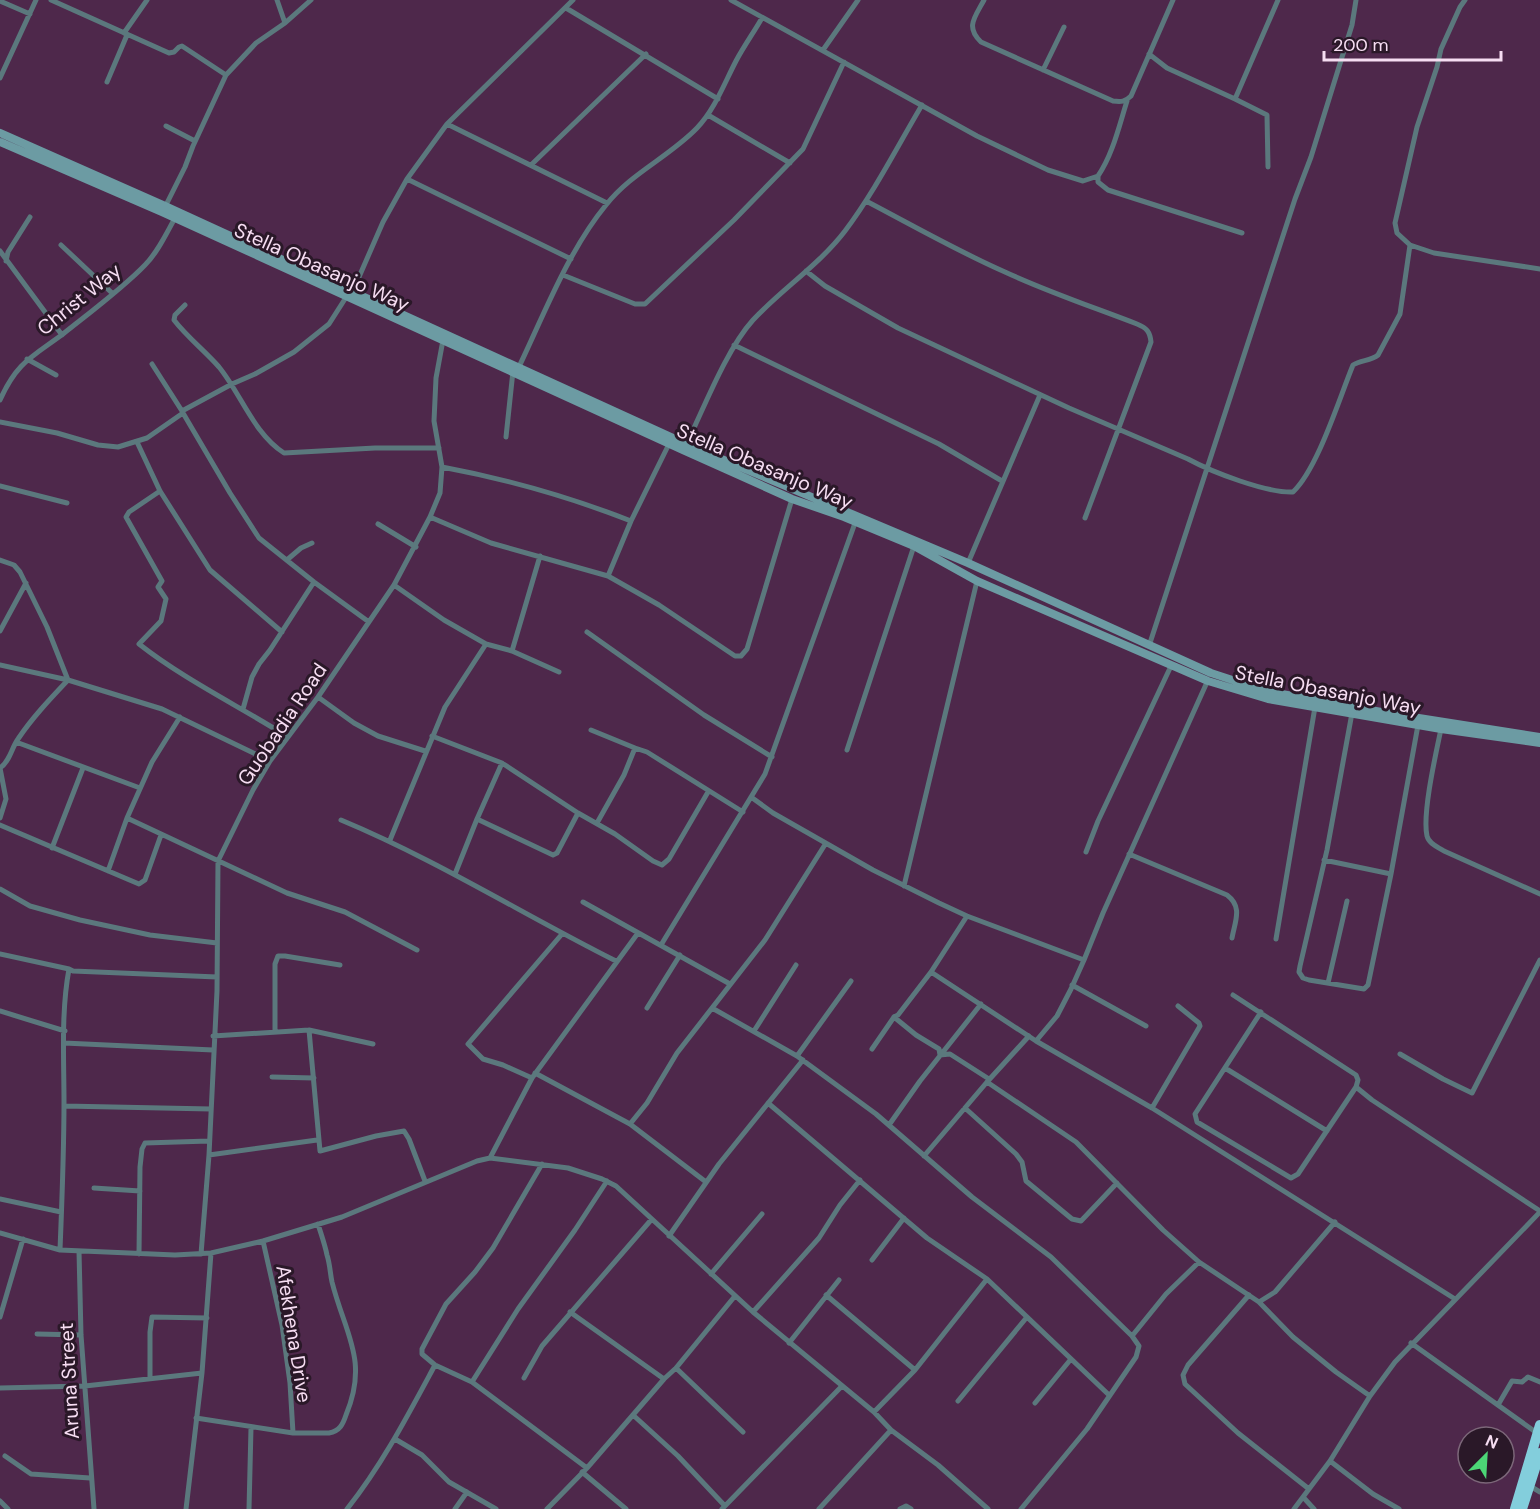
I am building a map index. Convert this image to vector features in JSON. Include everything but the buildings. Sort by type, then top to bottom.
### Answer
[{"type":"highway","points":[[1515,1509],[1539,1429]]},
{"type":"highway","points":[[1522,1509],[1540,1453]]},
{"type":"street","points":[[0,78],[36,0]]},
{"type":"street","points":[[51,0],[170,53],[182,46],[226,75]]},
{"type":"street","points":[[107,82],[125,34],[147,0]]},
{"type":"street","points":[[277,0],[285,23]]},
{"type":"street","points":[[164,209],[226,75],[256,43],[285,23],[311,0]]},
{"type":"street","points":[[0,422],[57,433],[98,445],[118,447],[147,438],[183,412],[294,352],[328,324],[349,294],[359,278],[383,222],[407,179],[447,124],[573,0]]},
{"type":"street","points":[[731,0],[742,2],[762,18],[977,136],[1048,170],[1083,181],[1098,176]]},
{"type":"street","points":[[823,50],[858,0]]},
{"type":"street","points":[[984,0],[972,25],[975,36],[981,42],[1113,101],[1126,100],[1131,96],[1173,0]]},
{"type":"street","points":[[1235,99],[1278,0]]},
{"type":"street","points":[[1149,646],[1314,146],[1352,25],[1356,0]]},
{"type":"street","points":[[1466,0],[1460,7],[1441,48],[1437,67],[1416,128],[1395,223],[1397,233],[1410,245],[1434,253],[1540,268]]},
{"type":"street","points":[[0,1],[30,14]]},
{"type":"street","points":[[566,8],[718,99]]},
{"type":"street","points":[[506,437],[516,370],[571,259],[607,203],[633,177],[679,145],[708,115],[762,18]]},
{"type":"street","points":[[1043,70],[1064,27]]},
{"type":"street","points":[[531,165],[646,54]]},
{"type":"street","points":[[1149,54],[1167,68],[1267,115],[1268,167]]},
{"type":"street","points":[[563,275],[635,304],[645,304],[735,220],[803,148],[844,62]]},
{"type":"street","points":[[1126,100],[1112,147],[1098,176],[1098,182],[1108,190],[1242,232]]},
{"type":"street","points":[[685,447],[734,345],[753,320],[844,232],[866,201],[922,105]]},
{"type":"street","points":[[708,115],[790,163]]},
{"type":"street","points":[[447,124],[607,203]]},
{"type":"street","points":[[166,126],[195,141]]},
{"type":"street","points":[[0,133],[349,294]]},
{"type":"street","name":"Stella Obasanjo Way","points":[[0,142],[164,209],[175,218],[430,330],[443,340],[516,370],[669,444],[685,447],[792,499],[840,512],[855,523],[914,546],[977,581],[1171,666],[1209,677],[1250,695],[1441,729],[1540,743]]},
{"type":"street","points":[[407,179],[571,259]]},
{"type":"street","points":[[866,201],[1004,272],[1144,327],[1150,333],[1151,342],[1117,427],[1085,518]]},
{"type":"street","points":[[6,261],[8,252],[30,217]]},
{"type":"street","name":"Christ Way","points":[[0,400],[7,384],[27,359],[62,334],[145,265],[161,244],[175,218]]},
{"type":"street","points":[[806,271],[825,286],[898,328],[1040,395],[1208,469],[1276,491],[1293,492],[1300,484],[1321,445],[1353,365],[1373,359],[1378,355],[1401,314],[1410,245]]},
{"type":"street","points":[[61,246],[112,293]]},
{"type":"street","points":[[0,251],[62,334]]},
{"type":"street","points":[[185,305],[175,315],[174,320],[217,365],[268,440],[284,453],[375,448],[439,448]]},
{"type":"street","points":[[430,330],[685,447],[840,512],[968,562],[1149,646],[1209,677],[1266,691],[1387,713],[1540,737]]},
{"type":"street","name":"Guobadia Road","points":[[201,1254],[209,1155],[217,977],[218,861],[270,760],[318,698],[394,585],[430,517],[440,493],[442,467],[434,421],[436,378],[443,340]]},
{"type":"street","points":[[734,345],[939,444],[1002,481]]},
{"type":"street","points":[[27,359],[56,375]]},
{"type":"street","points":[[152,364],[259,538],[369,622]]},
{"type":"street","points":[[968,562],[1040,395]]},
{"type":"street","points":[[137,442],[160,490],[210,570],[282,632]]},
{"type":"street","points":[[608,576],[631,521],[669,444]]},
{"type":"street","points":[[442,467],[530,488],[598,508],[631,521]]},
{"type":"street","points":[[0,486],[68,503]]},
{"type":"street","points":[[160,490],[129,512],[126,518],[155,566],[162,581],[158,587],[166,599],[161,621],[139,644],[164,664],[288,737]]},
{"type":"street","points":[[430,517],[491,543],[608,576],[659,605],[735,656],[741,656],[747,649],[792,499]]},
{"type":"street","points":[[661,945],[765,774],[855,523]]},
{"type":"street","points":[[378,524],[416,547]]},
{"type":"street","points":[[288,559],[301,548],[312,543]]},
{"type":"street","points":[[847,750],[914,546]]},
{"type":"street","points":[[512,651],[540,556]]},
{"type":"street","points":[[0,560],[14,565],[20,572],[47,627],[68,680]]},
{"type":"street","points":[[904,886],[977,581]]},
{"type":"street","points":[[243,709],[252,677],[259,664],[314,582]]},
{"type":"street","points":[[0,631],[26,583]]},
{"type":"street","points":[[394,585],[444,620],[486,644],[512,651],[559,672]]},
{"type":"street","points":[[587,632],[704,715],[772,757]]},
{"type":"street","points":[[390,840],[445,707],[486,644]]},
{"type":"street","points":[[0,665],[68,680],[180,717],[270,760]]},
{"type":"street","points":[[1086,852],[1098,821],[1171,666]]},
{"type":"street","points":[[1036,1041],[1057,1016],[1072,986],[1102,913],[1209,677]]},
{"type":"street","points":[[0,818],[6,799],[0,768],[5,764],[16,742],[68,680]]},
{"type":"street","points":[[318,698],[354,723],[378,736],[425,751]]},
{"type":"street","points":[[1276,939],[1316,708]]},
{"type":"street","points":[[1352,713],[1324,860],[1299,972],[1303,978],[1309,980],[1365,989],[1367,987],[1391,874],[1418,725]]},
{"type":"street","points":[[108,871],[127,818],[152,762],[180,717]]},
{"type":"street","points":[[1441,729],[1427,816],[1427,836],[1430,842],[1444,851],[1540,894]]},
{"type":"street","points":[[591,730],[647,752],[743,812]]},
{"type":"street","points":[[432,736],[502,763],[653,861],[663,865],[669,860],[708,792]]},
{"type":"street","points":[[16,742],[140,788]]},
{"type":"street","points":[[597,823],[624,775],[635,748]]},
{"type":"street","points":[[455,874],[502,763]]},
{"type":"street","points":[[52,848],[83,768]]},
{"type":"street","points":[[751,797],[773,813],[904,886],[967,916],[1084,960]]},
{"type":"street","points":[[477,819],[554,855],[578,813]]},
{"type":"street","points":[[127,818],[287,893],[345,912],[417,950]]},
{"type":"street","points":[[341,820],[390,840],[615,961]]},
{"type":"street","points":[[0,825],[136,884],[142,884],[161,835]]},
{"type":"street","points":[[630,1124],[647,1103],[677,1053],[765,939],[825,843]]},
{"type":"street","points":[[1129,854],[1227,895],[1235,901],[1237,907],[1232,938]]},
{"type":"street","points":[[1324,860],[1391,874]]},
{"type":"street","points":[[0,889],[30,906],[80,920],[150,935],[217,943]]},
{"type":"street","points":[[1328,983],[1347,901]]},
{"type":"street","points":[[583,902],[730,984]]},
{"type":"street","points":[[872,1049],[894,1017],[898,1015],[931,972],[967,916]]},
{"type":"street","points":[[490,1158],[533,1075],[615,961],[638,933]]},
{"type":"street","points":[[562,934],[468,1044],[483,1059],[533,1075],[630,1124],[706,1182]]},
{"type":"street","points":[[0,954],[69,969],[73,972],[217,977]]},
{"type":"street","points":[[647,1008],[680,955]]},
{"type":"street","points":[[275,1032],[278,957],[285,956],[340,965]]},
{"type":"street","points":[[1400,1054],[1472,1093],[1540,960]]},
{"type":"street","points":[[754,1031],[796,965]]},
{"type":"street","points":[[60,1250],[64,1043],[69,969]]},
{"type":"street","points":[[931,972],[1036,1041],[1152,1108],[1455,1299]]},
{"type":"street","points":[[669,1236],[706,1182],[800,1058],[851,981]]},
{"type":"street","points":[[1072,986],[1146,1026]]},
{"type":"street","points":[[1233,995],[1261,1012],[1356,1075],[1358,1080],[1356,1087],[1298,1174],[1288,1178],[1197,1122],[1195,1114],[1261,1012]]},
{"type":"street","points":[[889,1125],[981,1004]]},
{"type":"street","points":[[1152,1108],[1199,1031],[1199,1023],[1178,1006]]},
{"type":"street","points":[[712,1008],[800,1058],[889,1125],[972,1197],[1051,1257],[1132,1336],[1138,1346],[1136,1357],[1069,1454],[1021,1509]]},
{"type":"street","points":[[0,1011],[65,1031]]},
{"type":"street","points":[[894,1017],[916,1035],[939,1049],[940,1055]]},
{"type":"street","points":[[309,1030],[317,1140],[320,1151],[404,1131],[425,1181]]},
{"type":"street","points":[[213,1036],[309,1030],[373,1044]]},
{"type":"street","points":[[924,1156],[1029,1036]]},
{"type":"street","points":[[64,1043],[213,1050]]},
{"type":"street","points":[[940,1055],[950,1054],[1076,1142],[1199,1263],[1250,1295],[1293,1337],[1370,1396]]},
{"type":"street","points":[[1225,1068],[1327,1131]]},
{"type":"street","points":[[272,1077],[314,1077]]},
{"type":"street","points":[[1294,1509],[1330,1461],[1370,1396],[1395,1362],[1540,1211],[1372,1100],[1356,1087]]},
{"type":"street","points":[[768,1102],[927,1238],[987,1279],[1109,1395]]},
{"type":"street","points":[[64,1106],[211,1109]]},
{"type":"street","points":[[965,1108],[1016,1154],[1022,1162],[1026,1181],[1072,1219],[1081,1221],[1117,1184]]},
{"type":"street","points":[[209,1155],[317,1140]]},
{"type":"street","points":[[140,1254],[140,1167],[145,1143],[209,1141]]},
{"type":"street","points":[[0,1233],[60,1250],[140,1254],[211,1253],[263,1241],[318,1224],[381,1202],[425,1181],[490,1158],[580,1170],[616,1186],[753,1312],[988,1509]]},
{"type":"street","points":[[542,1164],[493,1248],[446,1304],[427,1339],[422,1354],[435,1365],[472,1382],[585,1470],[626,1509]]},
{"type":"street","points":[[753,1312],[819,1238],[840,1204],[860,1180]]},
{"type":"street","points":[[472,1382],[518,1309],[607,1181]]},
{"type":"street","points":[[94,1188],[140,1191]]},
{"type":"street","points":[[0,1199],[61,1212]]},
{"type":"street","points":[[711,1274],[762,1214]]},
{"type":"street","points":[[872,1260],[904,1218]]},
{"type":"street","points":[[524,1378],[542,1346],[651,1220]]},
{"type":"street","points":[[1259,1302],[1275,1292],[1335,1222]]},
{"type":"street","points":[[196,1418],[293,1433],[335,1432],[342,1426],[351,1404],[357,1377],[355,1353],[332,1281],[318,1224]]},
{"type":"street","points":[[0,1317],[23,1239]]},
{"type":"street","name":"Afekhena Drive","points":[[263,1241],[282,1325],[290,1383],[293,1433]]},
{"type":"street","name":"Aruna Street","points":[[79,1251],[81,1335],[94,1509]]},
{"type":"street","points":[[186,1509],[202,1373],[211,1253]]},
{"type":"street","points":[[1132,1336],[1166,1294],[1199,1263]]},
{"type":"street","points":[[874,1412],[915,1370],[987,1279]]},
{"type":"street","points":[[789,1343],[839,1280]]},
{"type":"street","points":[[826,1295],[915,1370]]},
{"type":"street","points":[[1250,1295],[1188,1365],[1183,1375],[1185,1384],[1238,1433],[1309,1489]]},
{"type":"street","points":[[547,1509],[676,1368],[735,1296]]},
{"type":"street","points":[[570,1312],[664,1379]]},
{"type":"street","points":[[150,1377],[152,1317],[207,1318]]},
{"type":"street","points":[[958,1401],[1027,1317]]},
{"type":"street","points":[[37,1334],[81,1335]]},
{"type":"street","points":[[1411,1343],[1498,1406],[1539,1429]]},
{"type":"street","points":[[1035,1403],[1071,1359]]},
{"type":"street","points":[[347,1509],[395,1439],[435,1365]]},
{"type":"street","points":[[676,1368],[743,1432]]},
{"type":"street","points":[[0,1388],[85,1386],[202,1373]]},
{"type":"street","points":[[1498,1406],[1512,1381],[1522,1382],[1528,1377],[1540,1382]]},
{"type":"street","points":[[633,1415],[678,1456],[724,1508],[842,1386]]},
{"type":"street","points":[[249,1509],[251,1428]]},
{"type":"street","points":[[819,1509],[891,1430]]},
{"type":"street","points":[[395,1439],[422,1455],[449,1482],[496,1509]]},
{"type":"street","points":[[5,1456],[32,1474],[90,1478]]},
{"type":"street","points":[[1330,1461],[1373,1494],[1399,1509]]},
{"type":"street","points":[[1530,1486],[1540,1492]]},
{"type":"street","points":[[454,1509],[466,1492]]},
{"type":"street","points":[[1303,1497],[1314,1509]]},
{"type":"street","points":[[0,1501],[8,1509]]},
{"type":"street","points":[[900,1509],[906,1506],[911,1509]]}]
